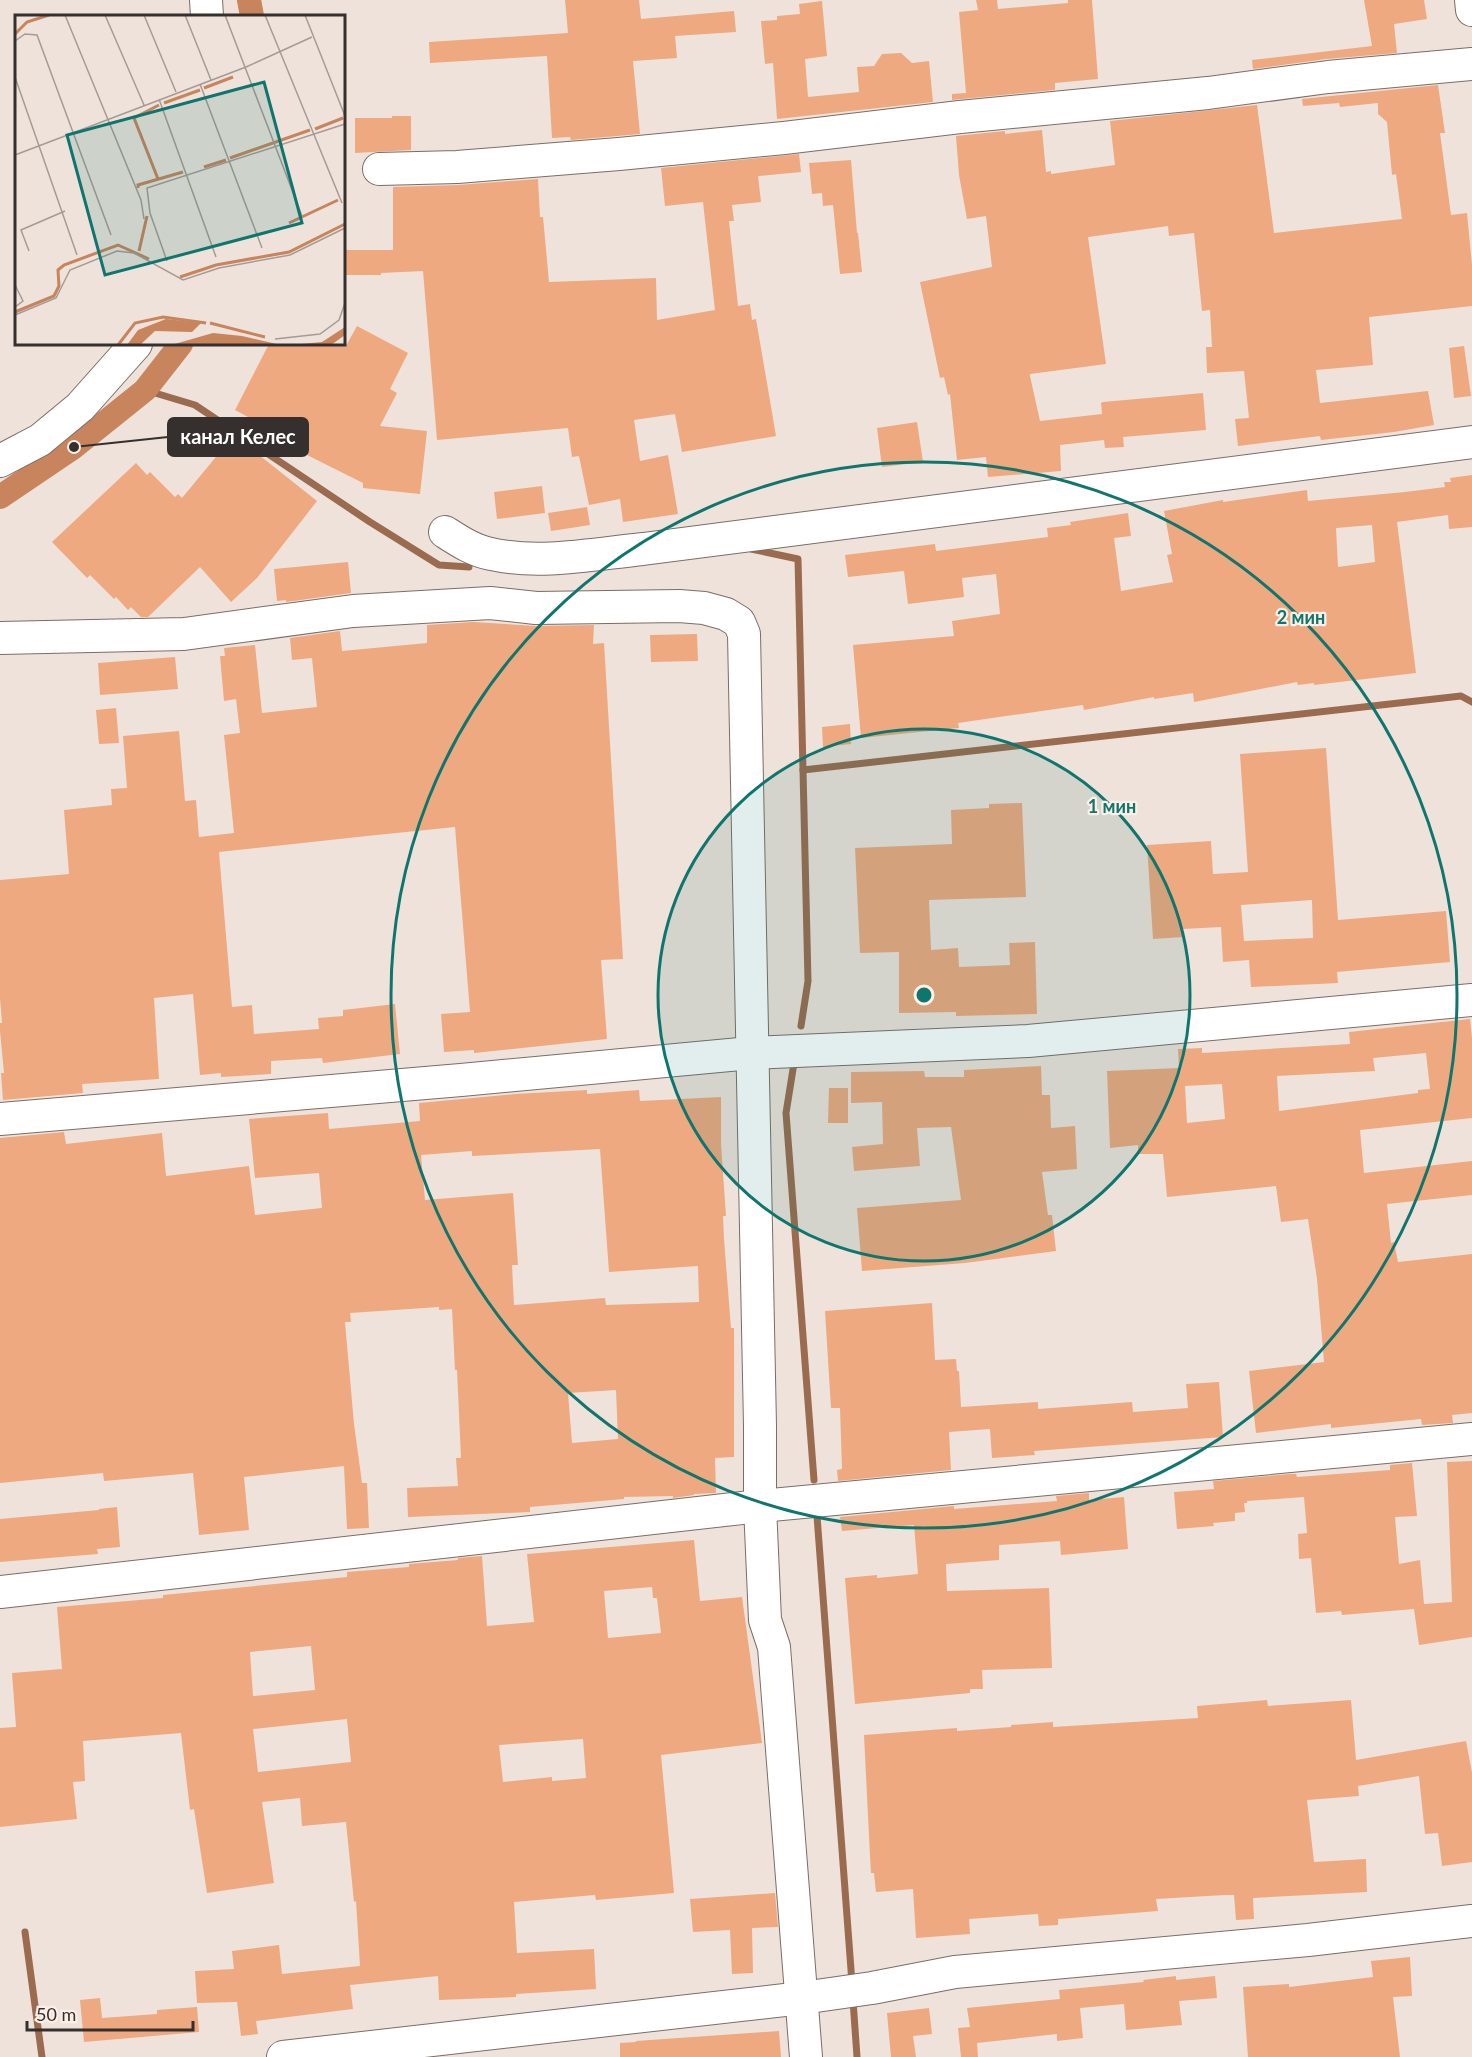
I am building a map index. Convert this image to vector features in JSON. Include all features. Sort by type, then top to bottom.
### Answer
[{"type":"street","points":[[206,0],[207,15]]},
{"type":"street","points":[[1471,0],[1472,10]]},
{"type":"street","points":[[379,169],[457,167],[643,152],[960,117],[1208,93],[1328,76],[1472,64]]},
{"type":"street","points":[[0,461],[40,440],[80,407],[135,345]]},
{"type":"street","points":[[445,532],[466,545],[490,554],[544,559],[643,549],[1472,442]]},
{"type":"street","points":[[490,554],[490,603]]},
{"type":"street","points":[[0,638],[184,634],[353,610],[490,603],[536,608],[679,606],[704,608],[726,614],[739,622],[744,634],[760,1506],[765,1620],[774,1647],[806,2057]]},
{"type":"street","points":[[0,1119],[751,1053],[1028,1041],[1472,1000]]},
{"type":"street","points":[[0,1592],[760,1506],[1472,1439]]},
{"type":"street","points":[[283,2057],[802,1998],[860,1990],[955,1972],[1308,1940],[1472,1921]]},
{"type":"building","points":[[565,0],[639,0],[641,19],[734,11],[736,32],[675,36],[677,58],[633,61],[640,134],[571,140],[570,137],[552,138],[547,56],[430,63],[429,42],[568,33]]},
{"type":"building","points":[[976,0],[997,0],[998,9],[1068,3],[1068,0],[1092,0],[1098,79],[1055,83],[1055,90],[952,100],[952,94],[966,93],[959,12],[978,10]]},
{"type":"building","points":[[1364,0],[1424,0],[1427,19],[1394,24],[1397,53],[1326,59],[1253,69],[1252,60],[1372,46]]},
{"type":"building","points":[[822,1],[827,56],[805,59],[808,97],[859,92],[857,67],[874,66],[882,54],[901,53],[912,63],[929,61],[933,102],[777,119],[773,63],[765,64],[761,21],[777,20],[777,16],[800,14],[799,4]]},
{"type":"building","points":[[1438,85],[1445,133],[1440,133],[1451,215],[1467,213],[1472,265],[1472,306],[1369,317],[1373,365],[1316,370],[1320,403],[1428,391],[1434,425],[1321,440],[1320,436],[1238,446],[1235,419],[1249,418],[1244,371],[1207,373],[1206,347],[1212,347],[1210,310],[1202,311],[1194,233],[1169,236],[1168,226],[1088,237],[1106,364],[1030,374],[1030,376],[1040,421],[1102,414],[1101,403],[1103,402],[1203,393],[1206,430],[1123,437],[1124,447],[1105,448],[1104,440],[1060,445],[1061,471],[988,477],[986,457],[957,460],[950,394],[948,395],[944,377],[940,378],[920,282],[992,267],[986,216],[967,219],[959,175],[956,136],[1042,130],[1046,172],[1051,171],[1051,174],[1115,165],[1110,121],[1257,105],[1274,233],[1402,219],[1396,174],[1392,175],[1387,122],[1378,114],[1378,103],[1340,107],[1339,103],[1303,106],[1302,99]]},
{"type":"building","points":[[392,116],[411,116],[411,150],[355,153],[355,118],[392,118]]},
{"type":"building","points":[[799,154],[801,172],[758,176],[761,202],[732,205],[734,221],[729,221],[738,306],[750,304],[752,320],[756,319],[776,436],[682,452],[675,414],[634,420],[640,461],[668,455],[678,514],[623,522],[620,499],[589,505],[579,456],[572,457],[568,428],[437,440],[423,271],[381,273],[381,275],[345,275],[345,250],[393,250],[393,187],[538,179],[540,217],[543,217],[549,282],[656,278],[657,320],[715,310],[703,202],[665,206],[661,168]]},
{"type":"building","points":[[851,160],[862,272],[840,274],[833,205],[823,206],[822,193],[812,194],[809,163]]},
{"type":"building","points":[[357,326],[408,353],[390,389],[397,393],[380,426],[427,431],[420,494],[363,488],[363,483],[243,423],[248,417],[235,410],[268,345],[347,344]]},
{"type":"building","points":[[1464,346],[1471,396],[1454,398],[1449,348]]},
{"type":"building","points":[[917,422],[923,462],[882,467],[877,428]]},
{"type":"building","points":[[234,435],[317,501],[257,578],[231,602],[200,567],[148,617],[141,617],[131,607],[128,610],[116,597],[114,599],[90,575],[87,578],[52,542],[136,463],[147,475],[150,472],[175,497],[178,494],[182,498]]},
{"type":"building","points":[[1472,475],[1472,527],[1449,529],[1448,515],[1397,522],[1416,673],[1314,685],[1314,683],[1298,685],[1297,682],[1194,702],[1193,693],[1154,699],[1154,697],[1084,710],[1083,705],[958,723],[959,728],[861,738],[853,645],[954,636],[952,621],[1000,614],[996,574],[962,578],[964,597],[908,604],[904,571],[848,577],[845,555],[935,544],[936,551],[1048,537],[1047,528],[1128,513],[1131,536],[1114,538],[1121,591],[1173,582],[1167,555],[1172,554],[1164,511],[1223,500],[1223,502],[1307,490],[1308,501],[1405,492],[1445,487],[1444,482],[1451,482],[1450,478]],"holes":[[[1372,525],[1375,562],[1338,567],[1336,528]]]},
{"type":"building","points":[[542,486],[545,513],[497,519],[494,492]]},
{"type":"building","points":[[587,507],[590,525],[551,531],[548,513]]},
{"type":"building","points":[[348,562],[351,593],[286,602],[286,600],[277,601],[274,569]]},
{"type":"building","points":[[473,622],[536,626],[594,625],[593,644],[604,643],[623,959],[601,960],[607,1039],[474,1053],[474,1050],[444,1052],[441,1014],[470,1012],[455,827],[219,852],[232,1007],[252,1005],[254,1034],[319,1029],[318,1018],[343,1016],[343,1010],[395,1004],[400,1054],[323,1063],[322,1058],[271,1061],[271,1074],[221,1077],[221,1073],[200,1075],[193,994],[154,998],[159,1079],[82,1084],[83,1093],[3,1100],[1,1073],[4,1073],[0,1031],[0,1023],[2,1023],[0,880],[69,874],[64,810],[112,805],[111,789],[127,788],[123,736],[179,731],[185,801],[196,800],[199,837],[234,833],[224,735],[240,733],[236,699],[224,701],[220,656],[225,656],[224,648],[255,645],[262,713],[317,707],[312,658],[292,660],[290,638],[340,631],[342,651],[427,643],[427,625]]},
{"type":"building","points":[[697,634],[698,661],[651,662],[650,635]]},
{"type":"building","points":[[175,657],[178,689],[100,695],[98,663]]},
{"type":"building","points":[[116,708],[119,743],[99,744],[96,710]]},
{"type":"building","points":[[850,724],[851,744],[823,747],[822,727]]},
{"type":"building","points":[[1326,748],[1338,920],[1446,911],[1450,962],[1337,972],[1338,983],[1251,987],[1249,960],[1223,962],[1221,927],[1183,929],[1183,937],[1153,939],[1147,845],[1211,841],[1213,874],[1248,872],[1240,754]],"holes":[[[1312,900],[1313,938],[1244,941],[1241,905]]]},
{"type":"building","points":[[1022,803],[1026,897],[929,900],[931,950],[958,948],[959,967],[1010,965],[1009,943],[1035,942],[1037,1014],[956,1016],[956,1012],[899,1013],[899,952],[860,953],[855,848],[952,844],[951,810],[989,808],[989,804]]},
{"type":"building","points":[[1470,1019],[1472,1118],[1360,1130],[1364,1173],[1472,1161],[1472,1195],[1387,1204],[1391,1243],[1394,1242],[1398,1262],[1472,1254],[1472,1413],[1452,1415],[1453,1423],[1422,1425],[1421,1419],[1331,1428],[1331,1424],[1256,1433],[1249,1371],[1324,1362],[1317,1279],[1308,1219],[1281,1222],[1276,1186],[1167,1197],[1163,1154],[1138,1154],[1138,1145],[1110,1148],[1107,1071],[1179,1068],[1178,1049],[1202,1048],[1202,1053],[1350,1044],[1349,1032]],"holes":[[[1426,1053],[1430,1089],[1418,1090],[1418,1093],[1279,1111],[1277,1076],[1375,1071],[1373,1058]],[[1222,1084],[1225,1119],[1187,1123],[1185,1086]]]},
{"type":"building","points":[[1041,1066],[1042,1095],[1050,1095],[1051,1128],[1075,1126],[1077,1169],[1042,1172],[1048,1215],[1052,1215],[1056,1251],[965,1263],[862,1271],[857,1208],[961,1200],[951,1127],[917,1128],[920,1166],[854,1171],[852,1147],[883,1144],[882,1102],[851,1103],[851,1072],[924,1071],[925,1077],[964,1077],[964,1070]]},
{"type":"building","points":[[829,1088],[848,1088],[848,1123],[828,1123]]},
{"type":"building","points":[[587,1090],[587,1094],[639,1090],[640,1101],[721,1097],[721,1144],[726,1216],[723,1216],[724,1239],[731,1328],[734,1328],[734,1457],[715,1458],[716,1493],[673,1498],[673,1496],[624,1497],[624,1499],[530,1507],[530,1512],[408,1517],[407,1488],[458,1486],[456,1458],[461,1458],[452,1309],[439,1310],[439,1307],[350,1313],[351,1322],[345,1322],[362,1483],[367,1483],[369,1528],[347,1529],[344,1466],[244,1477],[249,1530],[199,1535],[193,1473],[104,1481],[103,1473],[0,1483],[0,1138],[64,1132],[66,1144],[162,1133],[166,1176],[249,1166],[255,1215],[322,1208],[319,1173],[255,1178],[249,1119],[328,1113],[329,1129],[420,1121],[419,1103]],"holes":[[[600,1149],[609,1272],[698,1266],[699,1302],[606,1305],[605,1298],[514,1305],[512,1265],[518,1265],[513,1193],[425,1200],[421,1155],[472,1151],[472,1156]],[[616,1390],[618,1439],[572,1443],[568,1393]]]},
{"type":"building","points":[[932,1303],[935,1360],[956,1359],[961,1407],[1038,1402],[1038,1409],[1132,1402],[1133,1412],[1188,1408],[1186,1384],[1219,1382],[1223,1437],[1034,1451],[1035,1455],[992,1458],[990,1429],[949,1432],[951,1470],[838,1481],[837,1470],[842,1469],[840,1408],[831,1408],[825,1311]]},
{"type":"building","points":[[1472,1461],[1472,1637],[1419,1645],[1414,1609],[1342,1615],[1341,1611],[1316,1613],[1311,1558],[1299,1559],[1298,1534],[1307,1533],[1304,1497],[1247,1501],[1244,1503],[1245,1512],[1235,1513],[1235,1521],[1213,1523],[1214,1526],[1177,1529],[1174,1492],[1214,1489],[1213,1481],[1290,1474],[1296,1474],[1297,1477],[1390,1470],[1390,1465],[1412,1463],[1417,1516],[1395,1517],[1399,1564],[1420,1560],[1424,1604],[1452,1602],[1447,1462]]},
{"type":"building","points":[[1089,1493],[1089,1500],[1124,1497],[1128,1549],[1061,1555],[1060,1541],[999,1545],[999,1560],[946,1564],[947,1591],[1049,1588],[1052,1668],[982,1670],[983,1689],[970,1689],[970,1693],[855,1704],[845,1578],[918,1574],[914,1525],[842,1531],[840,1517],[954,1506],[954,1509],[1057,1501],[1056,1496]]},
{"type":"building","points":[[117,1507],[120,1547],[97,1549],[98,1554],[0,1562],[0,1519]]},
{"type":"building","points":[[694,1540],[700,1601],[742,1597],[762,1743],[661,1755],[674,1893],[596,1900],[595,1895],[514,1902],[517,1953],[594,1949],[596,1989],[516,1994],[516,1997],[439,2000],[438,1976],[350,1985],[353,2009],[256,2021],[258,2034],[241,2036],[237,2002],[197,2003],[195,1971],[234,1969],[232,1951],[279,1945],[282,1974],[360,1966],[356,1901],[354,1902],[346,1822],[302,1826],[300,1798],[262,1802],[274,1883],[207,1893],[194,1809],[190,1810],[181,1733],[83,1741],[85,1781],[73,1782],[77,1819],[0,1827],[0,1728],[16,1727],[12,1673],[62,1669],[57,1607],[163,1598],[163,1595],[347,1577],[347,1572],[409,1567],[409,1564],[482,1556],[487,1626],[534,1622],[527,1554]],"holes":[[[652,1587],[653,1598],[657,1598],[661,1633],[608,1638],[604,1591]],[[311,1646],[315,1690],[253,1696],[250,1652]],[[347,1719],[351,1762],[258,1772],[253,1729]],[[583,1739],[586,1778],[552,1781],[552,1777],[503,1782],[499,1745]]]},
{"type":"building","points":[[1267,1700],[1268,1706],[1351,1700],[1356,1760],[1466,1741],[1472,1773],[1472,1862],[1442,1866],[1438,1833],[1425,1834],[1419,1776],[1358,1786],[1359,1796],[1307,1800],[1314,1862],[1366,1859],[1367,1892],[1253,1898],[1254,1919],[1236,1920],[1234,1895],[1225,1895],[1156,1899],[1158,1911],[1058,1919],[1058,1925],[1039,1926],[1038,1914],[969,1919],[970,1934],[916,1938],[913,1889],[876,1892],[874,1873],[871,1873],[864,1735],[957,1728],[957,1731],[1053,1722],[1053,1727],[1198,1718],[1197,1706]]},
{"type":"building","points":[[775,1893],[778,1927],[752,1928],[753,1973],[732,1974],[730,1930],[693,1932],[690,1899]]},
{"type":"building","points":[[1410,1957],[1412,1996],[1393,1997],[1400,2057],[1248,2057],[1243,1987],[1289,1984],[1289,1987],[1373,1977],[1371,1961]]},
{"type":"building","points":[[1176,1976],[1176,1980],[1215,1976],[1217,1998],[1179,2001],[1182,2025],[1126,2030],[1124,2004],[1080,2008],[1083,2038],[1057,2041],[1057,2034],[977,2043],[978,2057],[961,2057],[958,2028],[970,2027],[967,2008],[1060,1999],[1059,1990],[1144,1982],[1143,1980]]},
{"type":"building","points":[[100,1998],[102,2018],[157,2014],[157,2010],[197,2007],[199,2032],[84,2042],[80,2000]]},
{"type":"building","points":[[929,2008],[932,2034],[913,2036],[916,2057],[891,2057],[887,2013]]},
{"type":"building","points":[[779,2031],[781,2057],[620,2057],[620,2043]]},
{"type":"waterway","points":[[249,0],[252,15]]},
{"type":"waterway","points":[[0,497],[74,447],[145,390],[180,345]]},
{"type":"waterway","points":[[145,390],[195,405],[370,522],[439,565],[469,567]]},
{"type":"waterway","points":[[751,549],[798,559],[808,981],[801,1026]]},
{"type":"waterway","points":[[803,770],[1461,696],[1472,702]]},
{"type":"waterway","points":[[794,1063],[786,1113],[814,1480]]},
{"type":"waterway","points":[[817,1516],[852,1983]]},
{"type":"waterway","points":[[25,1932],[42,2057]]},
{"type":"waterway","points":[[853,2000],[857,2057]]},
{"type":"place","name":"канал Келес","points":[[74,447]]}]
